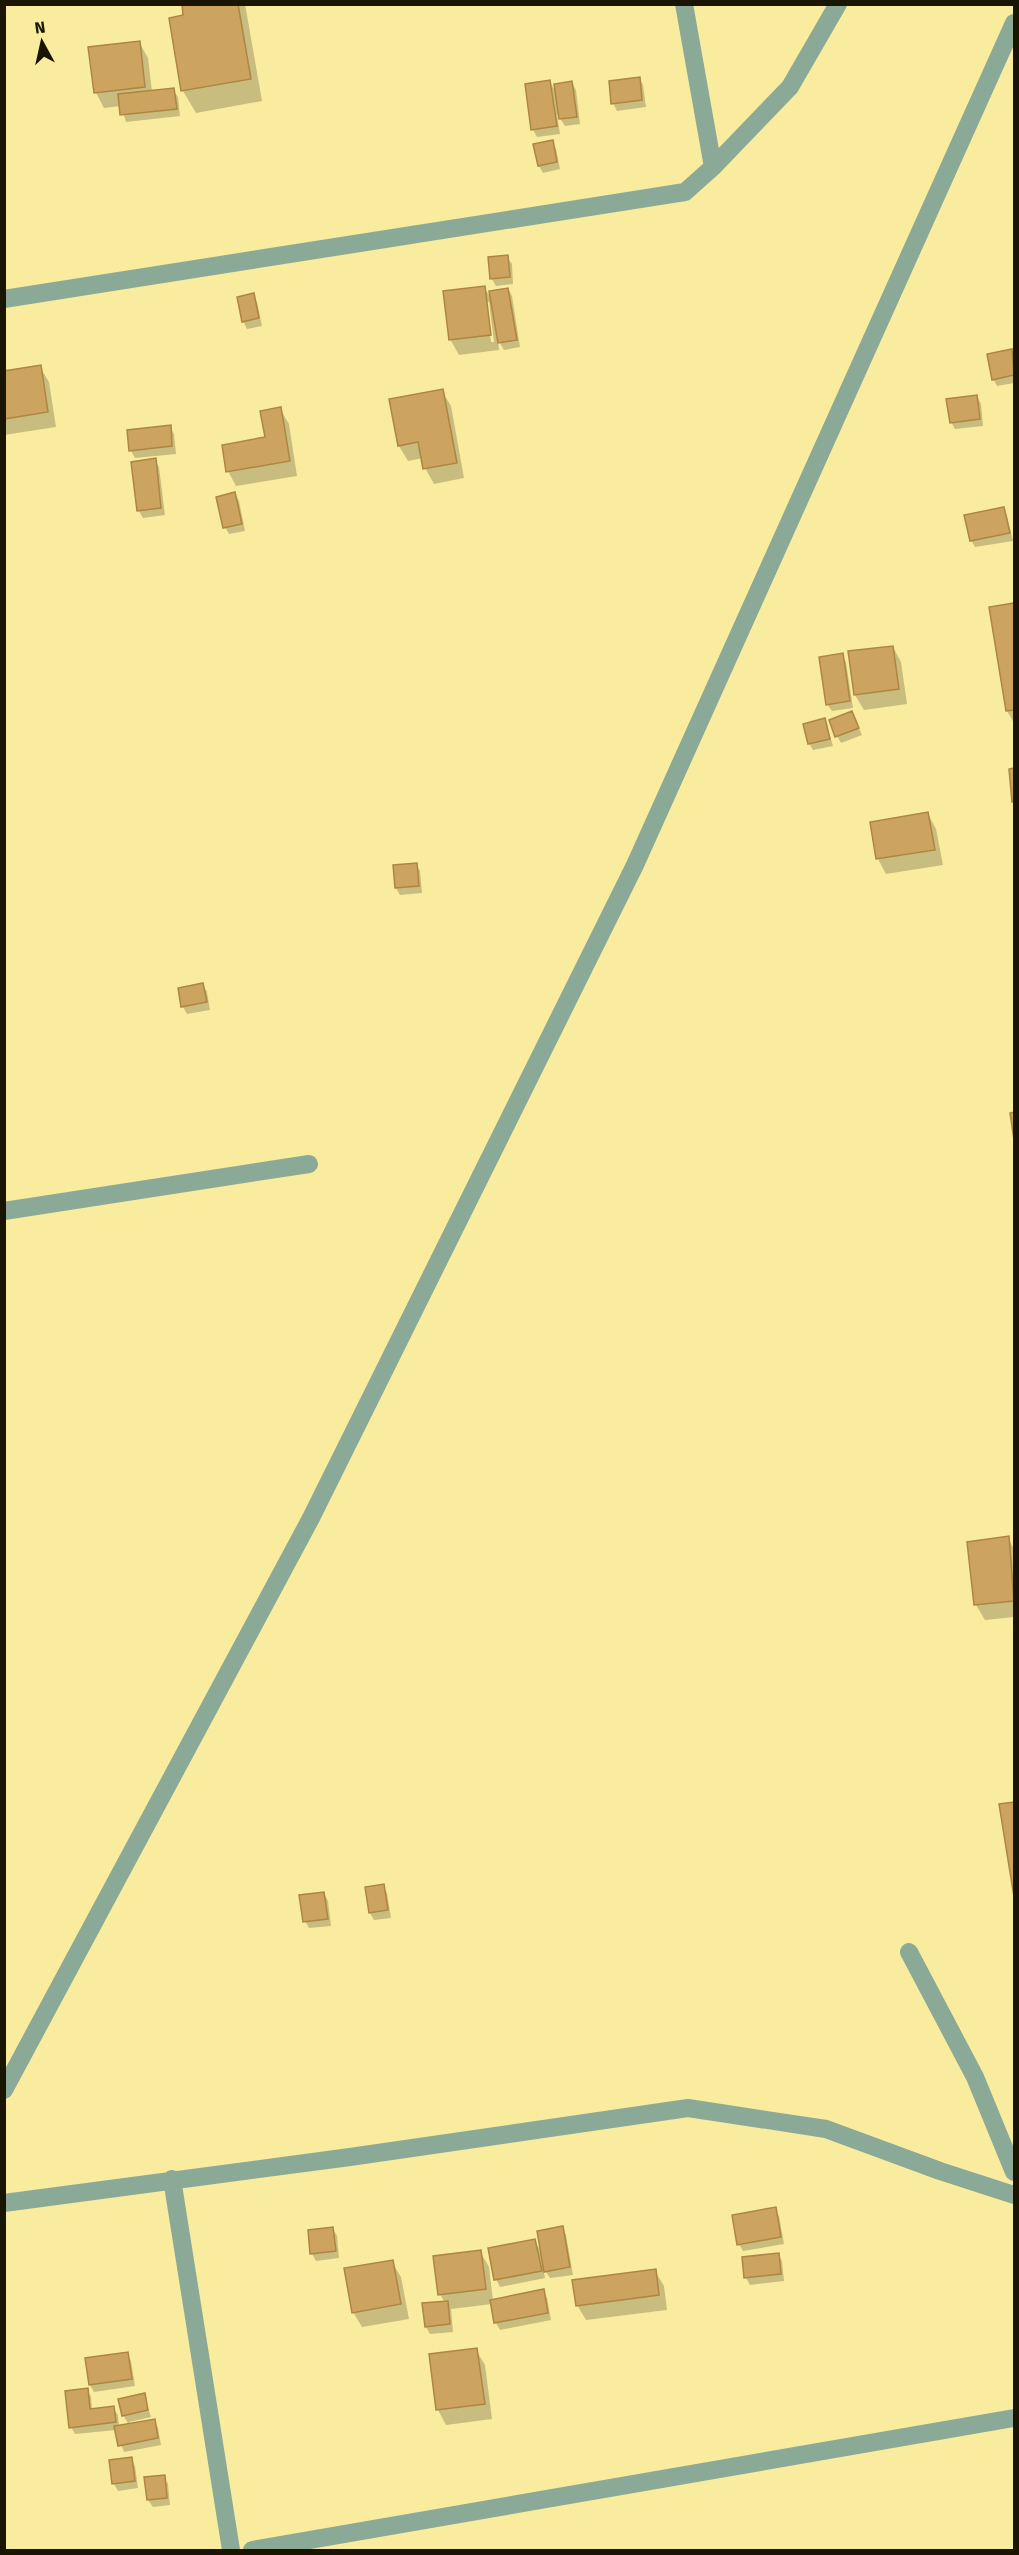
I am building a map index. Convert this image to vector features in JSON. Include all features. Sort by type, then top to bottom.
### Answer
[{"type":"street","points":[[684,4],[713,167]]},
{"type":"street","points":[[4,299],[685,192],[713,167],[790,87],[838,4]]},
{"type":"street","points":[[4,2090],[311,1518],[635,865],[1014,23]]},
{"type":"street","points":[[4,1211],[309,1164]]},
{"type":"street","points":[[909,1952],[975,2077],[1014,2172]]},
{"type":"street","points":[[4,2203],[688,2109],[826,2129],[940,2172],[1014,2195]]},
{"type":"street","points":[[172,2179],[231,2550]]},
{"type":"street","points":[[252,2550],[1014,2418]]},
{"type":"building","points":[[182,4],[238,4],[251,79],[181,91],[169,18],[183,15]]},
{"type":"building","points":[[140,41],[145,87],[94,93],[88,47]]},
{"type":"building","points":[[640,77],[642,100],[611,104],[609,81]]},
{"type":"building","points":[[550,80],[557,126],[531,130],[525,84]]},
{"type":"building","points":[[572,81],[577,117],[559,119],[554,84]]},
{"type":"building","points":[[174,88],[177,109],[120,115],[118,94]]},
{"type":"building","points":[[553,140],[557,162],[538,166],[533,144]]},
{"type":"building","points":[[508,255],[510,277],[490,279],[488,257]]},
{"type":"building","points":[[485,286],[491,335],[449,340],[443,291]]},
{"type":"building","points":[[508,288],[517,340],[498,343],[489,291]]},
{"type":"building","points":[[254,293],[259,318],[242,322],[237,297]]},
{"type":"building","points":[[1012,349],[1014,375],[992,380],[987,354]]},
{"type":"building","points":[[41,365],[48,412],[4,419],[4,371]]},
{"type":"building","points":[[443,389],[457,463],[423,469],[418,442],[398,446],[389,399]]},
{"type":"building","points":[[977,395],[980,419],[950,423],[946,399]]},
{"type":"building","points":[[281,407],[290,461],[226,472],[222,445],[265,437],[260,411]]},
{"type":"building","points":[[171,425],[172,446],[129,451],[127,430]]},
{"type":"building","points":[[156,458],[161,508],[137,511],[131,462]]},
{"type":"building","points":[[235,492],[242,524],[223,528],[216,497]]},
{"type":"building","points":[[1004,507],[1010,533],[970,541],[964,515]]},
{"type":"building","points":[[1014,603],[1014,710],[1006,711],[989,607]]},
{"type":"building","points":[[893,646],[899,689],[854,695],[848,651]]},
{"type":"building","points":[[843,653],[850,701],[826,705],[819,657]]},
{"type":"building","points":[[852,711],[859,728],[835,737],[829,720]]},
{"type":"building","points":[[825,718],[830,739],[808,744],[803,724]]},
{"type":"building","points":[[1014,768],[1014,802],[1012,802],[1009,769]]},
{"type":"building","points":[[928,812],[935,850],[876,859],[870,822]]},
{"type":"building","points":[[417,863],[419,886],[395,888],[393,865]]},
{"type":"building","points":[[203,983],[207,1002],[181,1007],[178,988]]},
{"type":"building","points":[[1014,1112],[1014,1140],[1010,1113]]},
{"type":"building","points":[[1009,1536],[1014,1601],[974,1605],[967,1542]]},
{"type":"building","points":[[1014,1802],[1014,1897],[999,1804]]},
{"type":"building","points":[[384,1884],[388,1910],[369,1913],[365,1887]]},
{"type":"building","points":[[324,1892],[328,1919],[303,1922],[299,1895]]},
{"type":"building","points":[[776,2207],[781,2237],[737,2245],[732,2215]]},
{"type":"building","points":[[563,2226],[570,2267],[544,2272],[537,2231]]},
{"type":"building","points":[[333,2227],[336,2251],[310,2254],[308,2230]]},
{"type":"building","points":[[535,2239],[542,2271],[494,2280],[488,2248]]},
{"type":"building","points":[[481,2250],[486,2289],[438,2295],[433,2256]]},
{"type":"building","points":[[779,2253],[781,2274],[744,2278],[742,2257]]},
{"type":"building","points":[[393,2260],[401,2304],[352,2313],[344,2268]]},
{"type":"building","points":[[656,2269],[659,2295],[576,2306],[572,2280]]},
{"type":"building","points":[[544,2289],[548,2313],[494,2323],[490,2300]]},
{"type":"building","points":[[448,2301],[450,2324],[425,2327],[422,2303]]},
{"type":"building","points":[[477,2348],[485,2404],[436,2410],[429,2354]]},
{"type":"building","points":[[128,2352],[132,2379],[89,2385],[85,2358]]},
{"type":"building","points":[[88,2388],[90,2409],[114,2406],[116,2422],[69,2428],[65,2391]]},
{"type":"building","points":[[145,2393],[148,2410],[122,2416],[118,2399]]},
{"type":"building","points":[[155,2419],[158,2438],[118,2446],[114,2426]]},
{"type":"building","points":[[132,2457],[135,2481],[112,2484],[109,2460]]},
{"type":"building","points":[[165,2475],[167,2498],[147,2500],[144,2477]]}]
